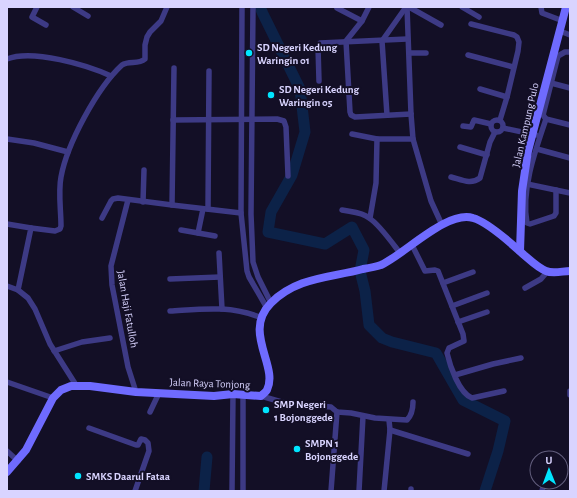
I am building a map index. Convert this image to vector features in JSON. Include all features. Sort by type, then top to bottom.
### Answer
[{"type":"main road","name":"Jalan Kampung Pulo","points":[[520,251],[522,191],[526,163],[532,134],[566,7]]},
{"type":"main road","points":[[400,253],[442,225],[461,217],[475,218],[484,223],[538,267],[547,272],[570,271]]},
{"type":"main road","name":"Jalan Raya Tonjong","points":[[7,472],[26,450],[53,398],[57,393],[65,388],[76,385],[134,392],[214,396],[233,394],[261,396],[267,390],[269,383],[267,364],[260,340],[260,331],[262,318],[269,306],[281,295],[299,285],[320,277],[380,265],[400,253]]},
{"type":"street","points":[[37,7],[32,17],[46,26]]},
{"type":"street","points":[[73,7],[88,16]]},
{"type":"street","points":[[7,224],[56,231],[60,229],[61,178],[68,152],[90,108],[111,76],[124,64],[142,61],[145,59],[144,45],[147,37],[161,21],[167,7]]},
{"type":"street","points":[[242,7],[241,213],[247,271],[249,277],[269,306]]},
{"type":"street","points":[[253,7],[251,214],[253,262],[269,306]]},
{"type":"street","points":[[369,7],[362,21],[346,41],[351,115],[355,117],[387,114],[411,114]]},
{"type":"street","points":[[407,7],[441,25]]},
{"type":"street","points":[[407,7],[407,39],[413,139],[432,201],[442,225]]},
{"type":"street","points":[[387,114],[382,41],[407,7]]},
{"type":"street","points":[[462,7],[479,17]]},
{"type":"street","points":[[541,7],[542,14],[563,21]]},
{"type":"street","points":[[337,8],[362,21]]},
{"type":"street","points":[[471,24],[514,35],[517,37],[519,42],[507,97],[500,120],[503,123],[503,128]]},
{"type":"street","points":[[560,31],[570,35]]},
{"type":"street","points":[[319,81],[319,44],[322,42],[407,39]]},
{"type":"street","points":[[556,190],[556,213],[554,216],[528,224],[526,222],[527,184],[546,119],[543,115],[544,110],[558,56],[561,53],[570,52]]},
{"type":"street","points":[[409,53],[426,53]]},
{"type":"street","points":[[468,55],[513,67]]},
{"type":"street","points":[[7,59],[23,56],[46,58],[91,68],[111,76]]},
{"type":"street","points":[[172,206],[174,68]]},
{"type":"street","points":[[198,233],[205,209],[209,120],[209,70]]},
{"type":"street","points":[[551,83],[570,88]]},
{"type":"street","points":[[480,89],[507,97]]},
{"type":"street","points":[[173,120],[277,119],[284,121],[288,176]]},
{"type":"street","points":[[546,119],[570,125]]},
{"type":"street","points":[[463,126],[471,127],[474,120],[491,124]]},
{"type":"street","points":[[491,124],[494,120],[500,120]]},
{"type":"street","points":[[491,124],[492,130],[495,132]]},
{"type":"street","points":[[503,128],[541,136]]},
{"type":"street","points":[[495,132],[500,132],[503,128]]},
{"type":"street","points":[[451,177],[470,182],[476,181],[480,178],[490,142],[495,132]]},
{"type":"street","points":[[352,134],[377,139],[413,139]]},
{"type":"street","points":[[7,139],[34,143],[68,152]]},
{"type":"street","points":[[370,218],[376,183],[377,139]]},
{"type":"street","points":[[460,147],[487,155]]},
{"type":"street","points":[[537,149],[570,158]]},
{"type":"street","points":[[143,202],[144,170]]},
{"type":"street","points":[[527,184],[570,193]]},
{"type":"street","points":[[102,218],[113,199],[118,198],[172,206],[241,213]]},
{"type":"street","name":"Jalan Haji Fatulloh","points":[[128,200],[111,266],[112,285],[134,392]]},
{"type":"street","points":[[342,210],[359,213],[370,218],[400,253]]},
{"type":"street","points":[[18,290],[31,228]]},
{"type":"street","points":[[181,230],[215,236]]},
{"type":"street","points":[[412,245],[425,271],[437,270],[458,322],[464,341],[449,348],[447,353],[455,375],[463,390],[470,398],[504,391]]},
{"type":"street","points":[[219,253],[222,309]]},
{"type":"street","points":[[443,283],[474,272]]},
{"type":"street","points":[[525,288],[541,279],[547,272]]},
{"type":"street","points":[[170,279],[220,277]]},
{"type":"street","points":[[7,286],[18,290],[28,298],[35,309],[54,351],[76,385]]},
{"type":"street","points":[[452,306],[487,292]]},
{"type":"street","points":[[170,311],[222,309],[248,312],[262,318]]},
{"type":"street","points":[[458,322],[487,312]]},
{"type":"street","points":[[54,351],[82,342],[110,338]]},
{"type":"street","points":[[455,375],[521,358]]},
{"type":"street","points":[[7,382],[53,398]]},
{"type":"street","points":[[150,412],[159,393]]},
{"type":"street","points":[[233,394],[233,491]]},
{"type":"street","points":[[242,491],[243,395]]},
{"type":"street","points":[[261,396],[285,403],[331,407],[337,412],[402,421],[409,419],[413,411],[413,402]]},
{"type":"street","points":[[332,491],[337,412]]},
{"type":"street","points":[[359,491],[363,416]]},
{"type":"street","points":[[384,491],[390,430],[389,420]]},
{"type":"street","points":[[89,428],[136,445],[138,445],[141,439],[148,443],[149,452],[135,491]]},
{"type":"street","points":[[390,430],[468,454]]},
{"type":"street","points":[[7,451],[18,461]]},
{"type":"waterway","points":[[260,7],[300,89],[305,132],[292,175],[271,212],[268,232],[325,244],[352,227],[364,250],[360,271],[365,291],[369,325],[382,338],[436,353],[463,400],[505,421],[498,451],[485,491]]},
{"type":"waterway","points":[[204,491],[207,457]]},
{"type":"place","name":"SD Negeri Kedung Waringin 01","points":[[249,53]]},
{"type":"place","name":"SD Negeri Kedung Waringin 05","points":[[271,95]]},
{"type":"place","name":"SMP Negeri 1 Bojonggede","points":[[266,410]]},
{"type":"place","name":"SMPN 1 Bojonggede","points":[[297,449]]},
{"type":"place","name":"SMKS Daarul Fataa","points":[[78,476]]}]
